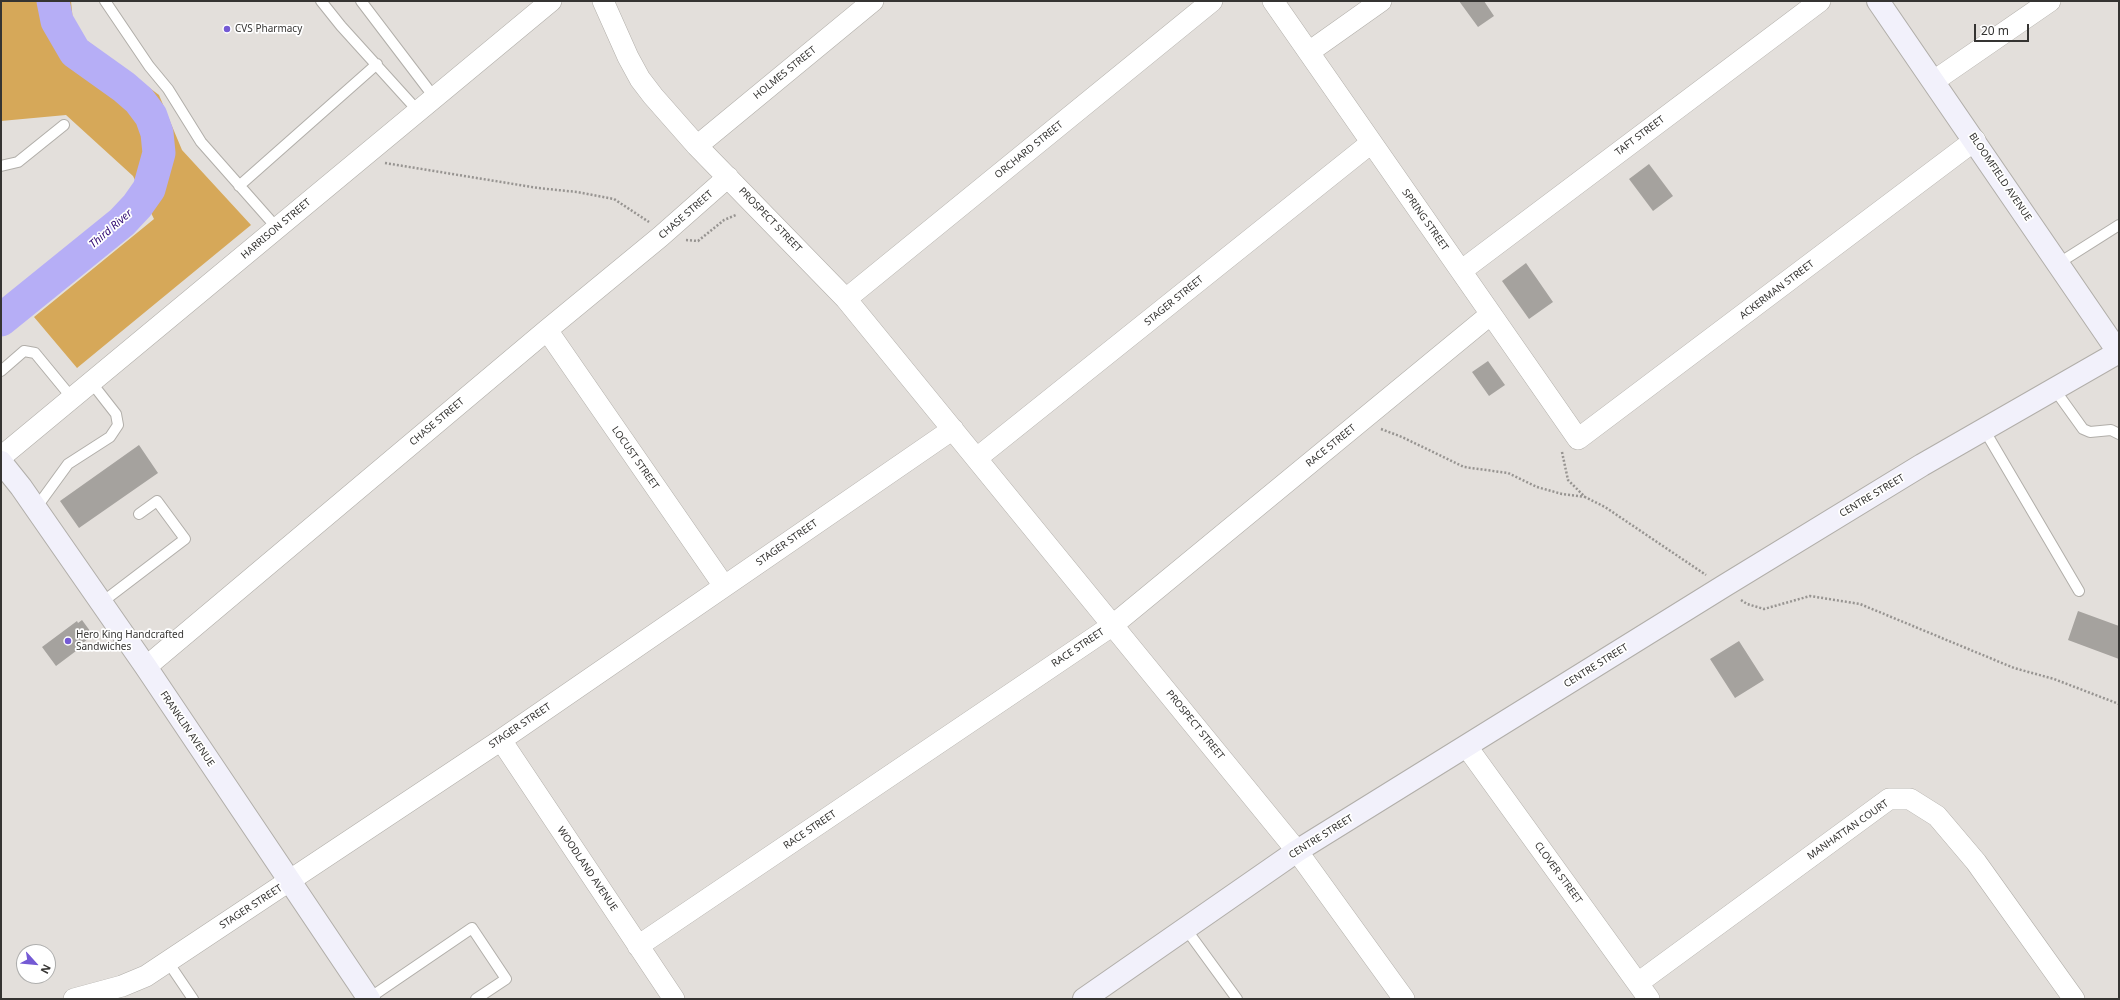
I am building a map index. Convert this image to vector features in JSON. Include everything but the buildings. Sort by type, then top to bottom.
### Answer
[{"type":"street","name":"HARRISON STREET","points":[[1,457],[550,1]]},
{"type":"street","name":"PROSPECT STREET","points":[[603,1],[618,37],[640,79],[697,146],[846,299],[953,428],[1297,851],[1404,999]]},
{"type":"street","name":"HOLMES STREET","points":[[697,146],[873,1]]},
{"type":"street","name":"ORCHARD STREET","points":[[846,299],[1212,1]]},
{"type":"street","name":"SPRING STREET","points":[[1273,1],[1491,314],[1569,443]]},
{"type":"street","points":[[1309,52],[1381,1]]},
{"type":"street","name":"TAFT STREET","points":[[1461,271],[1820,1]]},
{"type":"street","name":"BLOOMFIELD AVENUE","points":[[1878,1],[1975,140],[2119,353]]},
{"type":"street","points":[[1934,81],[2050,1]]},
{"type":"street","name":"ACKERMAN STREET","points":[[1569,443],[1975,140]]},
{"type":"street","name":"STAGER STREET","points":[[977,458],[1371,143]]},
{"type":"street","name":"CHASE STREET","points":[[146,667],[660,237],[728,177]]},
{"type":"street","name":"RACE STREET","points":[[638,946],[1113,625],[1491,314]]},
{"type":"street","name":"LOCUST STREET","points":[[547,330],[724,586]]},
{"type":"street","name":"CENTRE STREET","points":[[1084,999],[1297,851],[1467,747],[1724,586],[1922,466],[1986,431],[2119,353]]},
{"type":"street","name":"STAGER STREET","points":[[74,999],[122,986],[146,976],[168,962],[501,740],[953,428]]},
{"type":"street","name":"FRANKLIN AVENUE","points":[[1,462],[36,508],[146,667],[290,881],[364,997]]},
{"type":"street","name":"WOODLAND AVENUE","points":[[501,740],[674,999]]},
{"type":"street","name":"CLOVER STREET","points":[[1467,747],[1644,991]]},
{"type":"street","name":"MANHATTAN COURT","points":[[1644,991],[1889,799],[1910,799],[1937,816],[1976,862],[2074,999]]},
{"type":"lane","points":[[105,1],[150,66],[168,89],[201,142],[277,228]]},
{"type":"lane","points":[[321,1],[341,26],[418,111]]},
{"type":"lane","points":[[361,1],[434,97]]},
{"type":"lane","points":[[239,186],[377,64]]},
{"type":"lane","points":[[1,166],[18,162],[64,125]]},
{"type":"lane","points":[[2059,263],[2119,225]]},
{"type":"lane","points":[[1,371],[24,351],[35,353],[72,398]]},
{"type":"lane","points":[[36,508],[68,464],[110,437],[118,425],[116,414],[90,382]]},
{"type":"lane","points":[[2055,390],[2083,429],[2090,432],[2105,430],[2119,434]]},
{"type":"lane","points":[[1986,431],[2079,591]]},
{"type":"lane","points":[[101,603],[185,539],[157,501],[139,514]]},
{"type":"lane","points":[[364,997],[472,928],[506,979],[476,999]]},
{"type":"lane","points":[[1186,929],[1237,999]]},
{"type":"lane","points":[[168,962],[193,999]]},
{"type":"path","points":[[359,160],[538,188],[577,192],[614,199],[648,221],[660,237],[698,241],[724,220],[736,214],[742,218]]},
{"type":"path","points":[[1354,427],[1377,428],[1402,436],[1464,467],[1508,473],[1537,487],[1562,494],[1585,497]]},
{"type":"path","points":[[1569,443],[1568,480],[1585,497],[1606,508],[1724,586],[1747,604],[1764,609],[1810,596],[1860,604],[2014,668],[2054,679],[2119,704]]},
{"type":"shaded area","points":[[1,1],[71,1],[74,31],[159,95],[182,150],[251,225],[77,368],[34,317],[154,219],[133,176],[66,115],[1,121]]},
{"type":"waterway","name":"Third River","points":[[1,320],[122,222],[137,206],[149,189],[159,153],[157,133],[151,116],[139,100],[124,87],[75,52],[57,21],[53,1]]},
{"type":"place","name":"CVS Pharmacy","points":[[227,29]]},
{"type":"place","name":"Hero King Handcrafted Sandwiches","points":[[68,641]]}]
